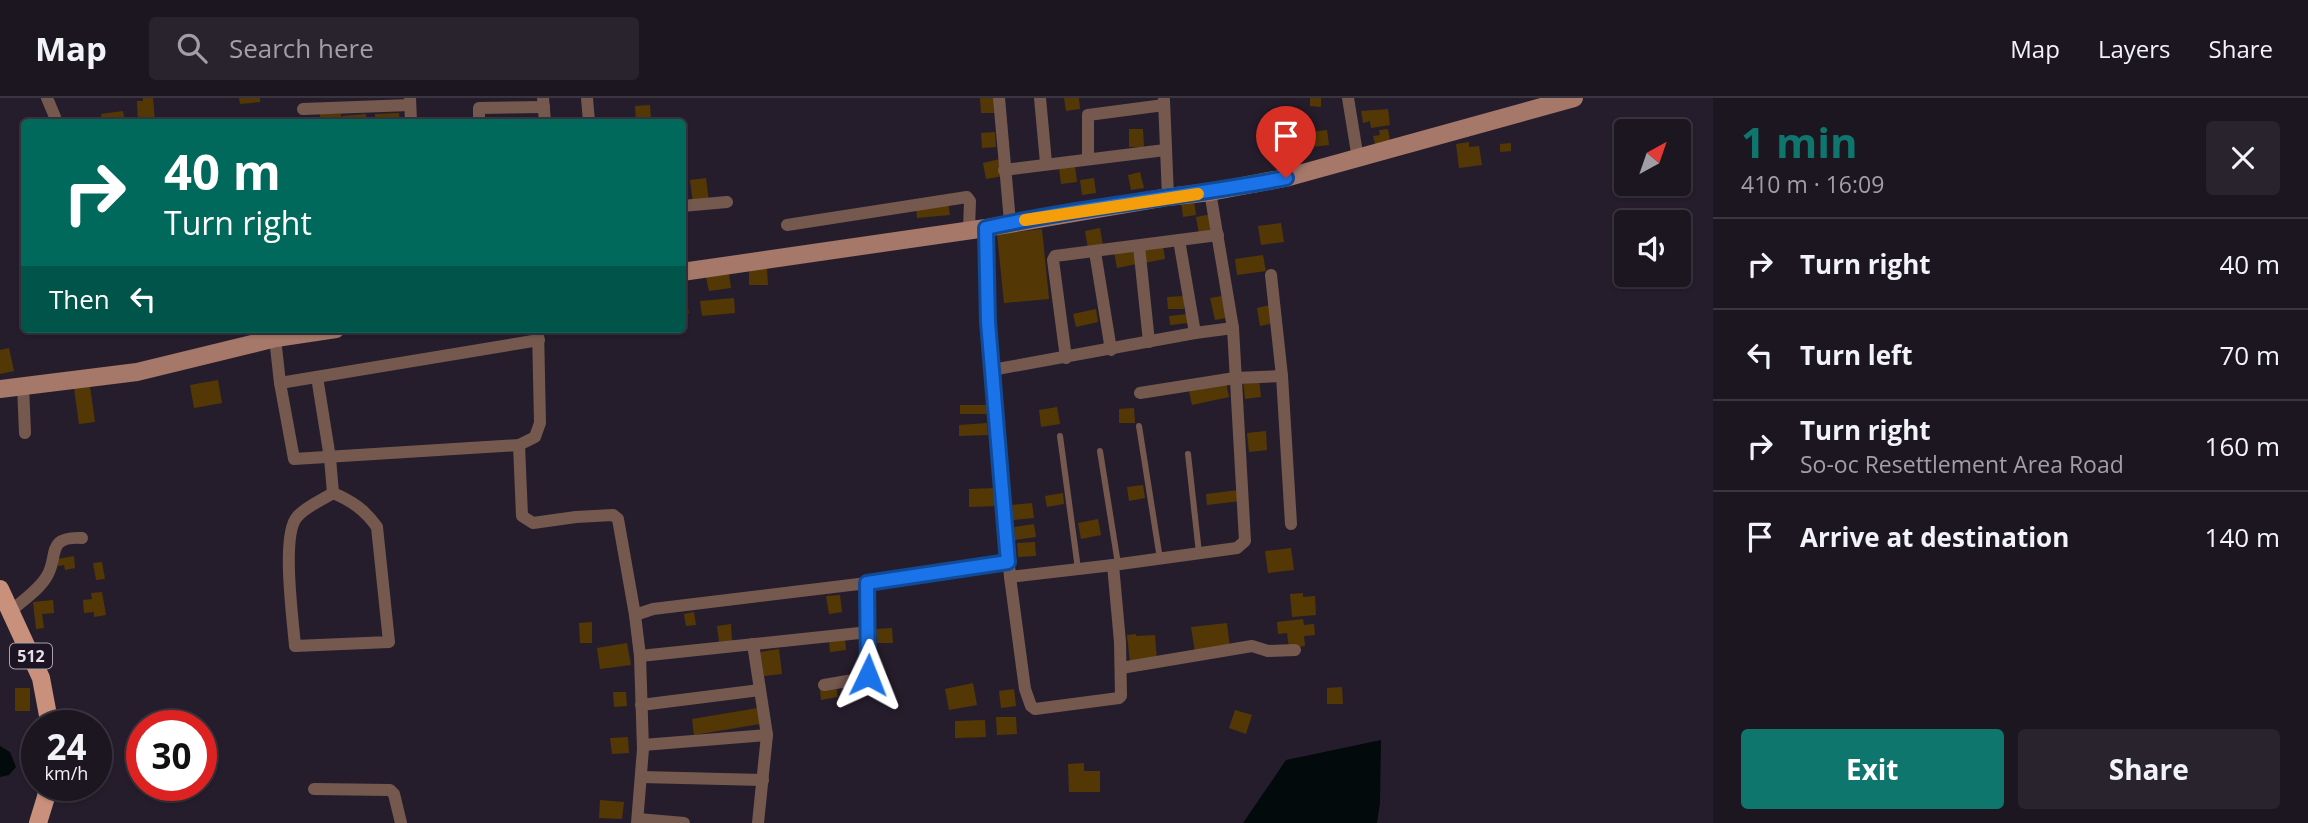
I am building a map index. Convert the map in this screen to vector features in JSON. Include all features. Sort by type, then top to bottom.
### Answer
[{"type":"main road","name":"512","points":[[0,589],[41,678],[47,710]]},
{"type":"main road","points":[[38,823],[43,801]]},
{"type":"street","points":[[47,98],[55,117]]},
{"type":"street","points":[[587,98],[589,119]]},
{"type":"street","points":[[999,98],[1010,222]]},
{"type":"street","points":[[1040,98],[1046,163]]},
{"type":"street","points":[[1348,98],[1358,159]]},
{"type":"street","points":[[686,271],[1210,192],[1286,178],[1574,98]]},
{"type":"street","points":[[303,109],[410,102]]},
{"type":"street","points":[[1088,159],[1088,115],[1164,102],[1168,197]]},
{"type":"street","points":[[479,119],[479,108],[544,103]]},
{"type":"street","points":[[1004,170],[1165,150]]},
{"type":"street","points":[[1010,577],[1237,548],[1245,541],[1233,328],[1210,192]]},
{"type":"street","points":[[787,225],[967,197],[970,201],[978,228],[988,322],[1008,562],[1025,689],[1033,708],[1119,698],[1122,693],[1116,565]]},
{"type":"street","points":[[686,206],[727,202]]},
{"type":"street","points":[[1066,358],[1053,258],[1218,235]]},
{"type":"street","points":[[1179,240],[1195,333]]},
{"type":"street","points":[[1139,246],[1149,342]]},
{"type":"street","points":[[1095,252],[1111,349]]},
{"type":"street","points":[[1271,275],[1282,376],[1292,524]]},
{"type":"street","points":[[992,370],[1233,328]]},
{"type":"street","points":[[0,389],[137,372],[275,334],[280,383],[294,459],[519,445],[535,437],[540,424],[538,335],[280,383]]},
{"type":"street","points":[[1140,393],[1235,378],[1282,376]]},
{"type":"street","points":[[317,377],[333,493]]},
{"type":"street","points":[[23,386],[25,433]]},
{"type":"street","points":[[519,445],[522,516],[527,521],[533,523],[613,514],[618,520],[635,615],[639,656],[643,745],[637,821],[684,823]]},
{"type":"street","points":[[333,493],[352,501],[367,512],[377,527],[389,642],[295,646],[290,529],[297,516],[333,493]]},
{"type":"street","points":[[11,611],[47,577],[52,551],[69,537],[82,538]]},
{"type":"street","points":[[635,615],[653,609],[867,583],[1008,562]]},
{"type":"street","points":[[824,685],[865,678],[868,675],[867,583]]},
{"type":"street","points":[[639,656],[869,632]]},
{"type":"street","points":[[753,644],[766,735],[758,823]]},
{"type":"street","points":[[1121,668],[1252,646],[1268,651],[1294,650]]},
{"type":"street","points":[[641,705],[760,690]]},
{"type":"street","points":[[643,745],[766,735]]},
{"type":"street","points":[[641,777],[763,780]]},
{"type":"street","points":[[314,789],[390,790],[394,794],[401,823]]},
{"type":"lane","points":[[1139,426],[1160,559]]},
{"type":"lane","points":[[1060,436],[1078,569]]},
{"type":"lane","points":[[1100,451],[1116,565]]},
{"type":"lane","points":[[1188,454],[1199,553]]},
{"type":"shaded area","points":[[1381,740],[1377,823],[1243,823],[1286,760]]},
{"type":"shaded area","points":[[0,746],[10,752],[16,767],[9,775],[0,777]]},
{"type":"building","points":[[143,98],[153,98],[155,119],[138,119],[137,101],[143,101]]},
{"type":"building","points":[[239,98],[260,98],[260,102],[240,104]]},
{"type":"building","points":[[980,98],[994,98],[995,113],[981,113]]},
{"type":"building","points":[[1064,98],[1079,98],[1080,109],[1066,111]]},
{"type":"building","points":[[1310,98],[1321,98],[1321,107],[1310,106]]},
{"type":"building","points":[[650,105],[651,118],[636,119],[635,106]]},
{"type":"building","points":[[1388,109],[1390,125],[1371,128],[1370,121],[1363,123],[1361,111]]},
{"type":"building","points":[[123,111],[124,119],[102,119],[101,114]]},
{"type":"building","points":[[399,113],[400,119],[375,119],[375,114]]},
{"type":"building","points":[[320,114],[341,114],[341,119],[320,119]]},
{"type":"building","points":[[366,114],[366,119],[342,119],[342,116]]},
{"type":"building","points":[[1129,129],[1143,129],[1144,147],[1129,147]]},
{"type":"building","points":[[1388,129],[1390,141],[1375,144],[1373,136],[1380,135],[1379,130]]},
{"type":"building","points":[[1327,130],[1329,145],[1312,147],[1310,132]]},
{"type":"building","points":[[995,132],[996,147],[982,148],[981,133]]},
{"type":"building","points":[[1469,142],[1469,147],[1479,146],[1482,165],[1459,168],[1456,144]]},
{"type":"building","points":[[1511,143],[1511,151],[1500,152],[1500,144]]},
{"type":"building","points":[[1000,159],[1003,176],[986,179],[983,163]]},
{"type":"building","points":[[1075,166],[1077,182],[1061,184],[1059,168]]},
{"type":"building","points":[[1140,172],[1144,188],[1131,190],[1128,175]]},
{"type":"building","points":[[706,178],[709,202],[693,204],[690,180]]},
{"type":"building","points":[[1094,178],[1096,193],[1082,195],[1080,180]]},
{"type":"building","points":[[1194,200],[1196,215],[1183,217],[1181,201]]},
{"type":"building","points":[[948,203],[950,215],[917,218],[916,206]]},
{"type":"building","points":[[1212,214],[1215,231],[1199,234],[1196,217]]},
{"type":"building","points":[[1281,223],[1284,242],[1261,245],[1258,226]]},
{"type":"building","points":[[1100,228],[1103,246],[1088,249],[1085,231]]},
{"type":"building","points":[[1042,229],[1049,299],[1004,303],[997,234]]},
{"type":"building","points":[[1163,246],[1165,259],[1144,263],[1142,250]]},
{"type":"building","points":[[1134,248],[1137,264],[1117,268],[1114,252]]},
{"type":"building","points":[[1263,255],[1266,271],[1237,275],[1235,259]]},
{"type":"building","points":[[749,268],[767,268],[768,285],[749,285]]},
{"type":"building","points":[[729,274],[731,288],[709,291],[706,277]]},
{"type":"building","points":[[1184,296],[1184,309],[1168,309],[1167,297]]},
{"type":"building","points":[[1222,296],[1226,318],[1215,320],[1210,298]]},
{"type":"building","points":[[734,298],[735,313],[702,316],[700,301]]},
{"type":"building","points":[[1270,305],[1274,323],[1260,326],[1257,308]]},
{"type":"building","points":[[1096,309],[1098,322],[1076,327],[1073,314]]},
{"type":"building","points":[[1187,314],[1188,323],[1170,325],[1169,316]]},
{"type":"building","points":[[9,348],[14,371],[0,374],[0,350]]},
{"type":"building","points":[[1259,379],[1261,397],[1245,399],[1243,380]]},
{"type":"building","points":[[218,380],[222,403],[194,408],[190,385]]},
{"type":"building","points":[[1226,382],[1229,397],[1192,405],[1189,391]]},
{"type":"building","points":[[90,386],[95,422],[79,424],[74,388]]},
{"type":"building","points":[[960,405],[987,405],[987,414],[960,414]]},
{"type":"building","points":[[1057,407],[1060,424],[1041,427],[1039,410]]},
{"type":"building","points":[[1134,408],[1135,423],[1119,423],[1119,409]]},
{"type":"building","points":[[987,423],[988,435],[959,436],[959,425]]},
{"type":"building","points":[[1266,431],[1267,450],[1249,452],[1247,433]]},
{"type":"building","points":[[1143,485],[1145,498],[1129,501],[1127,487]]},
{"type":"building","points":[[996,488],[997,506],[969,507],[969,489]]},
{"type":"building","points":[[1239,490],[1241,501],[1207,505],[1206,494]]},
{"type":"building","points":[[1063,493],[1064,504],[1047,507],[1045,496]]},
{"type":"building","points":[[1032,503],[1034,518],[1013,520],[1012,505]]},
{"type":"building","points":[[1098,519],[1101,535],[1081,539],[1078,523]]},
{"type":"building","points":[[1034,524],[1036,537],[1015,540],[1014,527]]},
{"type":"building","points":[[1035,542],[1036,556],[1018,557],[1017,543]]},
{"type":"building","points":[[1291,548],[1294,570],[1268,573],[1265,551]]},
{"type":"building","points":[[74,556],[75,568],[65,570],[64,565],[58,566],[57,559]]},
{"type":"building","points":[[102,562],[105,579],[96,580],[93,563]]},
{"type":"building","points":[[102,592],[106,615],[94,617],[94,612],[84,613],[83,600],[92,599],[91,593]]},
{"type":"building","points":[[1303,593],[1303,597],[1315,596],[1316,615],[1292,617],[1290,594]]},
{"type":"building","points":[[840,595],[842,612],[829,614],[826,596]]},
{"type":"building","points":[[53,600],[54,613],[42,614],[44,628],[36,629],[33,602]]},
{"type":"building","points":[[694,612],[696,625],[686,626],[684,614]]},
{"type":"building","points":[[1303,619],[1304,625],[1314,624],[1315,635],[1304,636],[1305,646],[1289,648],[1287,633],[1278,634],[1277,622]]},
{"type":"building","points":[[592,622],[592,643],[580,643],[579,623]]},
{"type":"building","points":[[1227,623],[1230,648],[1195,652],[1191,627]]},
{"type":"building","points":[[731,624],[732,641],[719,642],[717,626]]},
{"type":"building","points":[[892,628],[893,643],[877,643],[876,629]]},
{"type":"building","points":[[1127,635],[1155,635],[1157,661],[1130,663]]},
{"type":"building","points":[[845,639],[846,650],[830,652],[829,640]]},
{"type":"building","points":[[627,643],[631,665],[600,669],[597,648]]},
{"type":"building","points":[[779,649],[782,674],[764,676],[760,652]]},
{"type":"building","points":[[973,683],[977,705],[949,710],[945,689]]},
{"type":"building","points":[[836,686],[838,697],[821,700],[820,689]]},
{"type":"building","points":[[1342,687],[1343,704],[1327,704],[1327,688]]},
{"type":"building","points":[[15,688],[30,688],[30,710],[15,711]]},
{"type":"building","points":[[1014,689],[1016,706],[1001,708],[999,691]]},
{"type":"building","points":[[613,692],[626,692],[627,706],[614,707]]},
{"type":"building","points":[[758,708],[760,724],[694,735],[692,719]]},
{"type":"building","points":[[1235,710],[1252,715],[1246,734],[1229,728]]},
{"type":"building","points":[[996,717],[1016,717],[1017,734],[997,735]]},
{"type":"building","points":[[985,720],[986,737],[955,738],[955,721]]},
{"type":"building","points":[[628,737],[629,753],[612,754],[610,738]]},
{"type":"building","points":[[1084,763],[1084,771],[1100,771],[1100,792],[1069,792],[1068,764]]},
{"type":"building","points":[[600,800],[624,802],[622,819],[599,818]]},
{"type":"slow traffic","points":[[1025,220],[1198,194]]},
{"type":"route","points":[[868,675],[867,583],[1008,562],[988,322],[986,228],[1286,178]]}]
